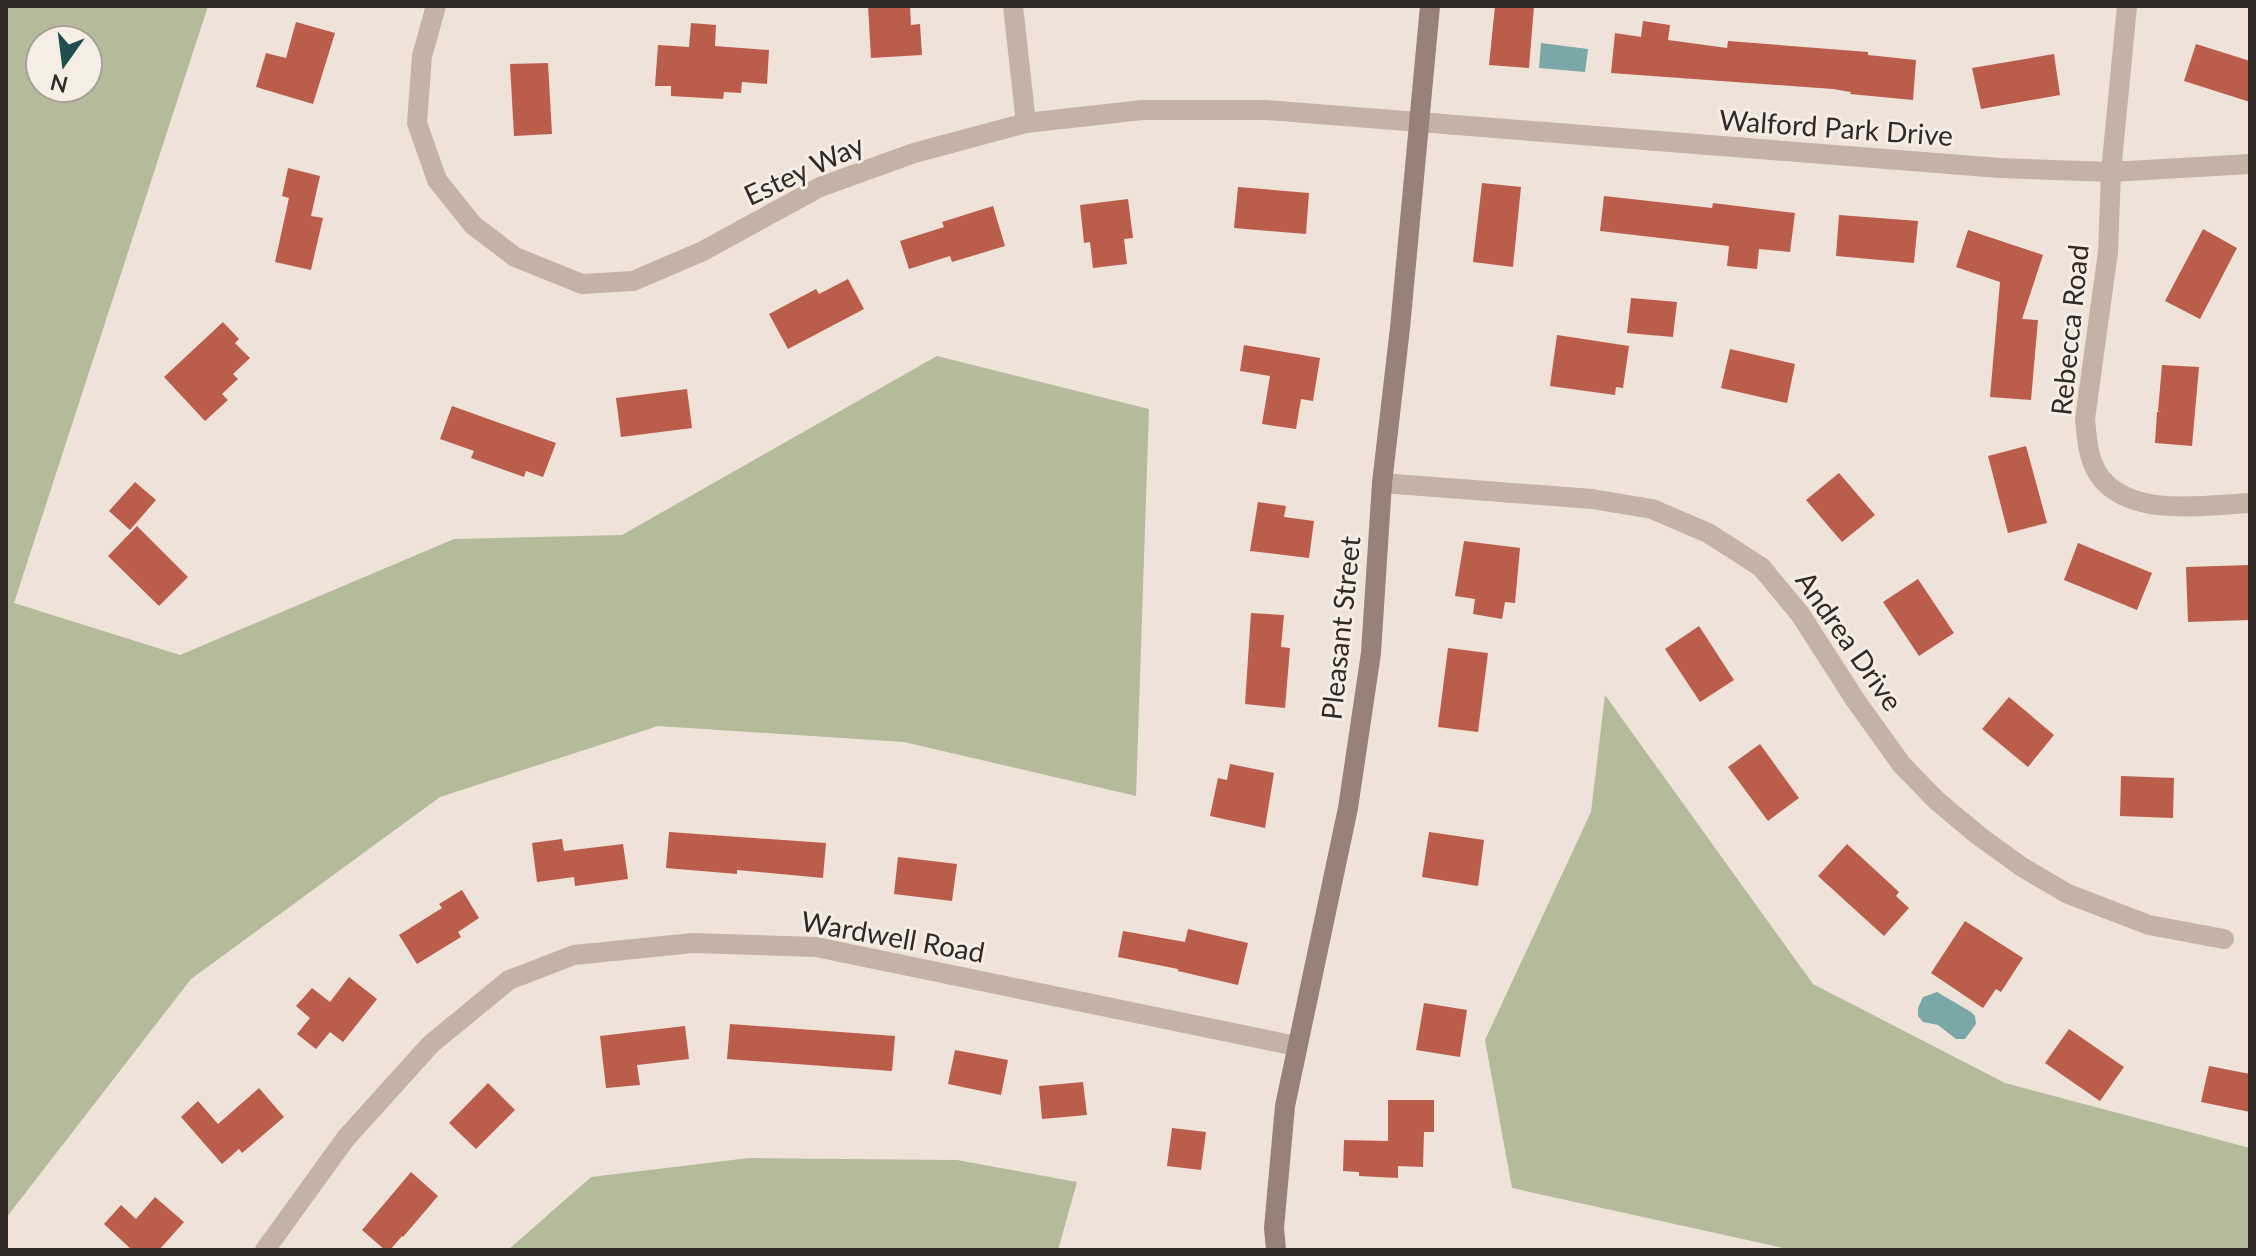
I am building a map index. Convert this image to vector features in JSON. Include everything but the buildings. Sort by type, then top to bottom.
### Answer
[{"type":"main road","name":"Pleasant Street","points":[[1276,1250],[1274,1228],[1285,1106],[1350,793],[1371,653],[1382,483],[1430,6]]},
{"type":"street","name":"Estey Way","points":[[436,6],[422,56],[417,123],[437,180],[473,225],[515,257],[582,284],[633,281],[703,251],[820,187],[914,153],[1026,123],[1142,110],[1266,110],[1418,122]]},
{"type":"street","points":[[1013,6],[1026,123]]},
{"type":"street","name":"Rebecca Road","points":[[2127,6],[2111,172],[2108,252],[2085,419],[2088,444],[2102,479],[2124,497],[2168,507],[2250,503]]},
{"type":"street","name":"Walford Park Drive","points":[[1418,122],[1937,164],[2111,172],[2250,164]]},
{"type":"street","name":"Andrea Drive","points":[[1382,483],[1592,499],[1652,509],[1708,533],[1761,567],[1800,614],[1902,765],[1936,800],[1979,836],[2022,867],[2068,894],[2149,925],[2224,939]]},
{"type":"street","name":"Wardwell Road","points":[[265,1250],[346,1138],[431,1044],[509,980],[574,955],[693,943],[816,947],[1296,1046]]},
{"type":"green space","points":[[6,6],[208,6],[14,603],[180,655],[454,539],[622,535],[937,356],[1149,409],[1136,796],[904,742],[658,726],[440,797],[191,979],[6,1218]]},
{"type":"green space","points":[[1605,695],[1813,984],[2005,1083],[2250,1148],[2250,1250],[1784,1250],[1512,1188],[1485,1040],[1591,812]]},
{"type":"green space","points":[[749,1158],[957,1160],[1077,1182],[1058,1250],[508,1250],[591,1177]]},
{"type":"water","points":[[1541,43],[1588,49],[1585,72],[1539,68]]},
{"type":"water","points":[[1937,992],[1975,1016],[1976,1024],[1965,1039],[1956,1039],[1938,1025],[1923,1022],[1918,1016],[1923,997]]}]
